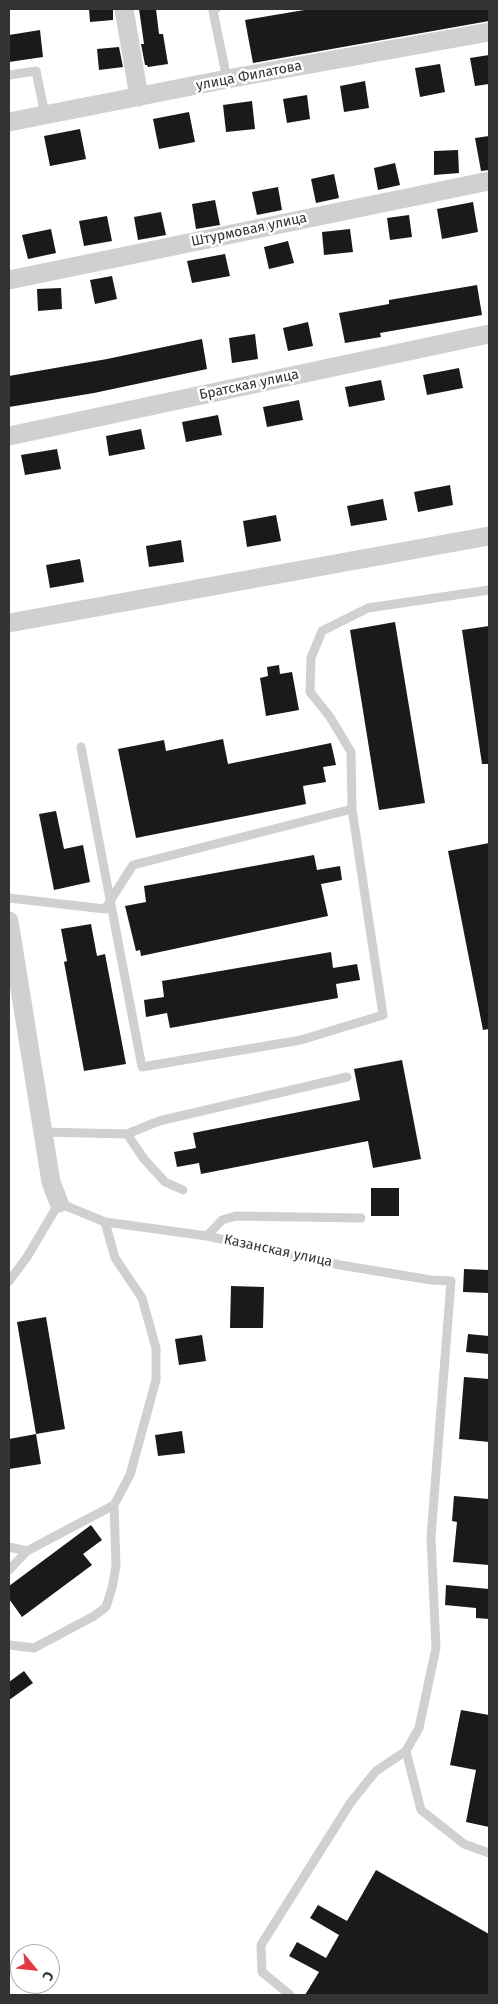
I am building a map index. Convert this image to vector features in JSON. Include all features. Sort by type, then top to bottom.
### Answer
[{"type":"street","points":[[124,9],[139,97]]},
{"type":"street","name":"улица Филатова","points":[[9,122],[227,79],[489,32]]},
{"type":"street","name":"Штурмовая улица","points":[[9,280],[489,181]]},
{"type":"street","name":"Братская улица","points":[[9,436],[489,334]]},
{"type":"street","points":[[9,623],[489,536]]},
{"type":"street","points":[[9,921],[51,1182],[59,1203]]},
{"type":"lane","points":[[216,9],[213,11],[227,79]]},
{"type":"lane","points":[[9,75],[36,71],[44,115]]},
{"type":"lane","points":[[80,747],[142,1067],[301,1040],[382,1015],[352,809],[351,752],[330,717],[310,692],[312,658],[322,631],[368,608],[489,590]]},
{"type":"lane","points":[[9,898],[105,909],[133,865],[352,809]]},
{"type":"lane","points":[[44,1132],[126,1134],[159,1121],[347,1077]]},
{"type":"lane","points":[[126,1134],[144,1159],[165,1182],[183,1190]]},
{"type":"lane","points":[[9,1281],[27,1257],[59,1203]]},
{"type":"lane","name":"Казанская улица","points":[[59,1203],[105,1222],[206,1236],[340,1265],[431,1280],[451,1281],[431,1537],[436,1648],[419,1728],[406,1751]]},
{"type":"lane","points":[[206,1236],[222,1220],[236,1216],[361,1218]]},
{"type":"lane","points":[[9,1645],[34,1648],[94,1616],[106,1607],[112,1588],[116,1566],[114,1505],[130,1476],[156,1380],[156,1348],[142,1298],[115,1258],[105,1222]]},
{"type":"lane","points":[[9,1570],[27,1550],[114,1505]]},
{"type":"lane","points":[[9,1547],[27,1550]]},
{"type":"lane","points":[[290,1995],[262,1972],[261,1945],[351,1802],[376,1771],[406,1751],[421,1810],[464,1844],[489,1853]]},
{"type":"building","points":[[89,9],[113,9],[113,20],[90,22]]},
{"type":"building","points":[[139,9],[156,9],[159,34],[163,34],[168,64],[148,67],[145,65],[141,44],[144,44]]},
{"type":"building","points":[[310,9],[489,9],[489,21],[253,63],[245,20]]},
{"type":"building","points":[[40,30],[43,57],[9,62],[9,35]]},
{"type":"building","points":[[119,47],[123,67],[99,70],[97,49]]},
{"type":"building","points":[[489,55],[489,84],[475,86],[470,58]]},
{"type":"building","points":[[440,64],[445,92],[420,97],[415,68]]},
{"type":"building","points":[[365,81],[369,108],[344,112],[340,86]]},
{"type":"building","points":[[307,95],[310,119],[287,123],[283,99]]},
{"type":"building","points":[[252,101],[255,129],[226,132],[223,105]]},
{"type":"building","points":[[189,112],[195,142],[159,149],[153,119]]},
{"type":"building","points":[[80,129],[86,159],[50,166],[44,136]]},
{"type":"building","points":[[489,136],[489,170],[481,171],[475,138]]},
{"type":"building","points":[[458,150],[459,173],[434,175],[434,151]]},
{"type":"building","points":[[395,163],[400,185],[378,190],[374,168]]},
{"type":"building","points":[[334,174],[339,198],[316,203],[311,179]]},
{"type":"building","points":[[278,187],[282,210],[257,215],[252,192]]},
{"type":"building","points":[[215,200],[220,225],[196,229],[192,204]]},
{"type":"building","points":[[473,202],[478,232],[442,239],[437,209]]},
{"type":"building","points":[[161,212],[166,235],[138,240],[134,217]]},
{"type":"building","points":[[409,215],[412,237],[390,240],[387,218]]},
{"type":"building","points":[[107,216],[112,241],[84,246],[79,221]]},
{"type":"building","points":[[51,229],[56,253],[28,259],[22,235]]},
{"type":"building","points":[[350,229],[353,252],[324,255],[322,232]]},
{"type":"building","points":[[288,241],[294,263],[269,269],[264,247]]},
{"type":"building","points":[[225,254],[230,276],[192,283],[187,261]]},
{"type":"building","points":[[112,276],[117,299],[95,304],[90,280]]},
{"type":"building","points":[[477,285],[482,315],[380,333],[381,337],[345,343],[339,313],[389,304],[389,300]]},
{"type":"building","points":[[61,288],[62,309],[38,311],[37,289]]},
{"type":"building","points":[[308,322],[313,346],[288,351],[283,328]]},
{"type":"building","points":[[255,334],[258,359],[232,363],[229,338]]},
{"type":"building","points":[[202,339],[207,369],[94,393],[9,407],[9,376],[107,359]]},
{"type":"building","points":[[459,368],[463,388],[427,395],[423,375]]},
{"type":"building","points":[[381,380],[385,400],[349,407],[345,387]]},
{"type":"building","points":[[299,400],[303,420],[267,427],[263,407]]},
{"type":"building","points":[[218,415],[222,435],[186,442],[182,422]]},
{"type":"building","points":[[141,429],[145,449],[109,456],[106,436]]},
{"type":"building","points":[[57,449],[61,469],[25,475],[21,455]]},
{"type":"building","points":[[450,485],[453,505],[418,512],[414,492]]},
{"type":"building","points":[[383,499],[387,520],[351,526],[347,506]]},
{"type":"building","points":[[276,515],[281,541],[247,547],[243,521]]},
{"type":"building","points":[[181,540],[184,562],[149,567],[146,546]]},
{"type":"building","points":[[80,559],[84,582],[50,588],[46,565]]},
{"type":"building","points":[[395,622],[425,803],[379,810],[350,630]]},
{"type":"building","points":[[489,626],[489,764],[482,764],[462,630]]},
{"type":"building","points":[[279,665],[280,674],[292,672],[299,710],[266,716],[260,678],[268,676],[267,667]]},
{"type":"building","points":[[223,739],[228,764],[331,743],[336,765],[323,767],[326,782],[303,786],[306,804],[136,838],[118,749],[164,740],[166,751]]},
{"type":"building","points":[[56,811],[64,849],[83,845],[90,882],[54,890],[39,814]]},
{"type":"building","points":[[489,843],[489,1029],[483,1030],[448,851]]},
{"type":"building","points":[[314,855],[317,870],[340,866],[342,880],[321,884],[328,916],[141,956],[140,950],[136,951],[125,906],[146,902],[144,886]]},
{"type":"building","points":[[91,924],[97,956],[105,954],[126,1064],[84,1071],[64,962],[67,961],[61,929]]},
{"type":"building","points":[[331,952],[333,968],[357,964],[360,980],[336,984],[338,998],[170,1028],[167,1013],[146,1017],[144,1000],[164,997],[162,981]]},
{"type":"building","points":[[402,1060],[421,1159],[373,1168],[368,1141],[201,1174],[199,1163],[177,1167],[174,1152],[196,1148],[193,1133],[360,1100],[354,1069]]},
{"type":"building","points":[[371,1188],[399,1188],[399,1216],[371,1216]]},
{"type":"building","points":[[464,1269],[489,1270],[489,1293],[463,1292]]},
{"type":"building","points":[[231,1286],[264,1287],[263,1328],[230,1328]]},
{"type":"building","points":[[46,1317],[65,1429],[36,1434],[17,1322]]},
{"type":"building","points":[[468,1334],[489,1336],[489,1354],[466,1352]]},
{"type":"building","points":[[202,1335],[206,1361],[179,1365],[175,1339]]},
{"type":"building","points":[[464,1377],[489,1379],[489,1442],[459,1439]]},
{"type":"building","points":[[182,1431],[185,1453],[158,1456],[155,1435]]},
{"type":"building","points":[[36,1434],[41,1464],[9,1469],[9,1439]]},
{"type":"building","points":[[454,1496],[489,1499],[489,1565],[453,1562],[457,1522],[452,1521]]},
{"type":"building","points":[[91,1525],[102,1540],[83,1554],[92,1565],[22,1617],[9,1599],[9,1586]]},
{"type":"building","points":[[446,1585],[489,1589],[489,1619],[476,1618],[476,1608],[445,1605]]},
{"type":"building","points":[[24,1671],[33,1683],[9,1700],[9,1682]]},
{"type":"building","points":[[461,1710],[489,1715],[489,1827],[466,1822],[476,1770],[450,1765]]},
{"type":"building","points":[[376,1870],[489,1934],[489,1995],[305,1995],[319,1972],[289,1956],[297,1942],[326,1958],[339,1935],[310,1918],[318,1905],[347,1921]]}]
